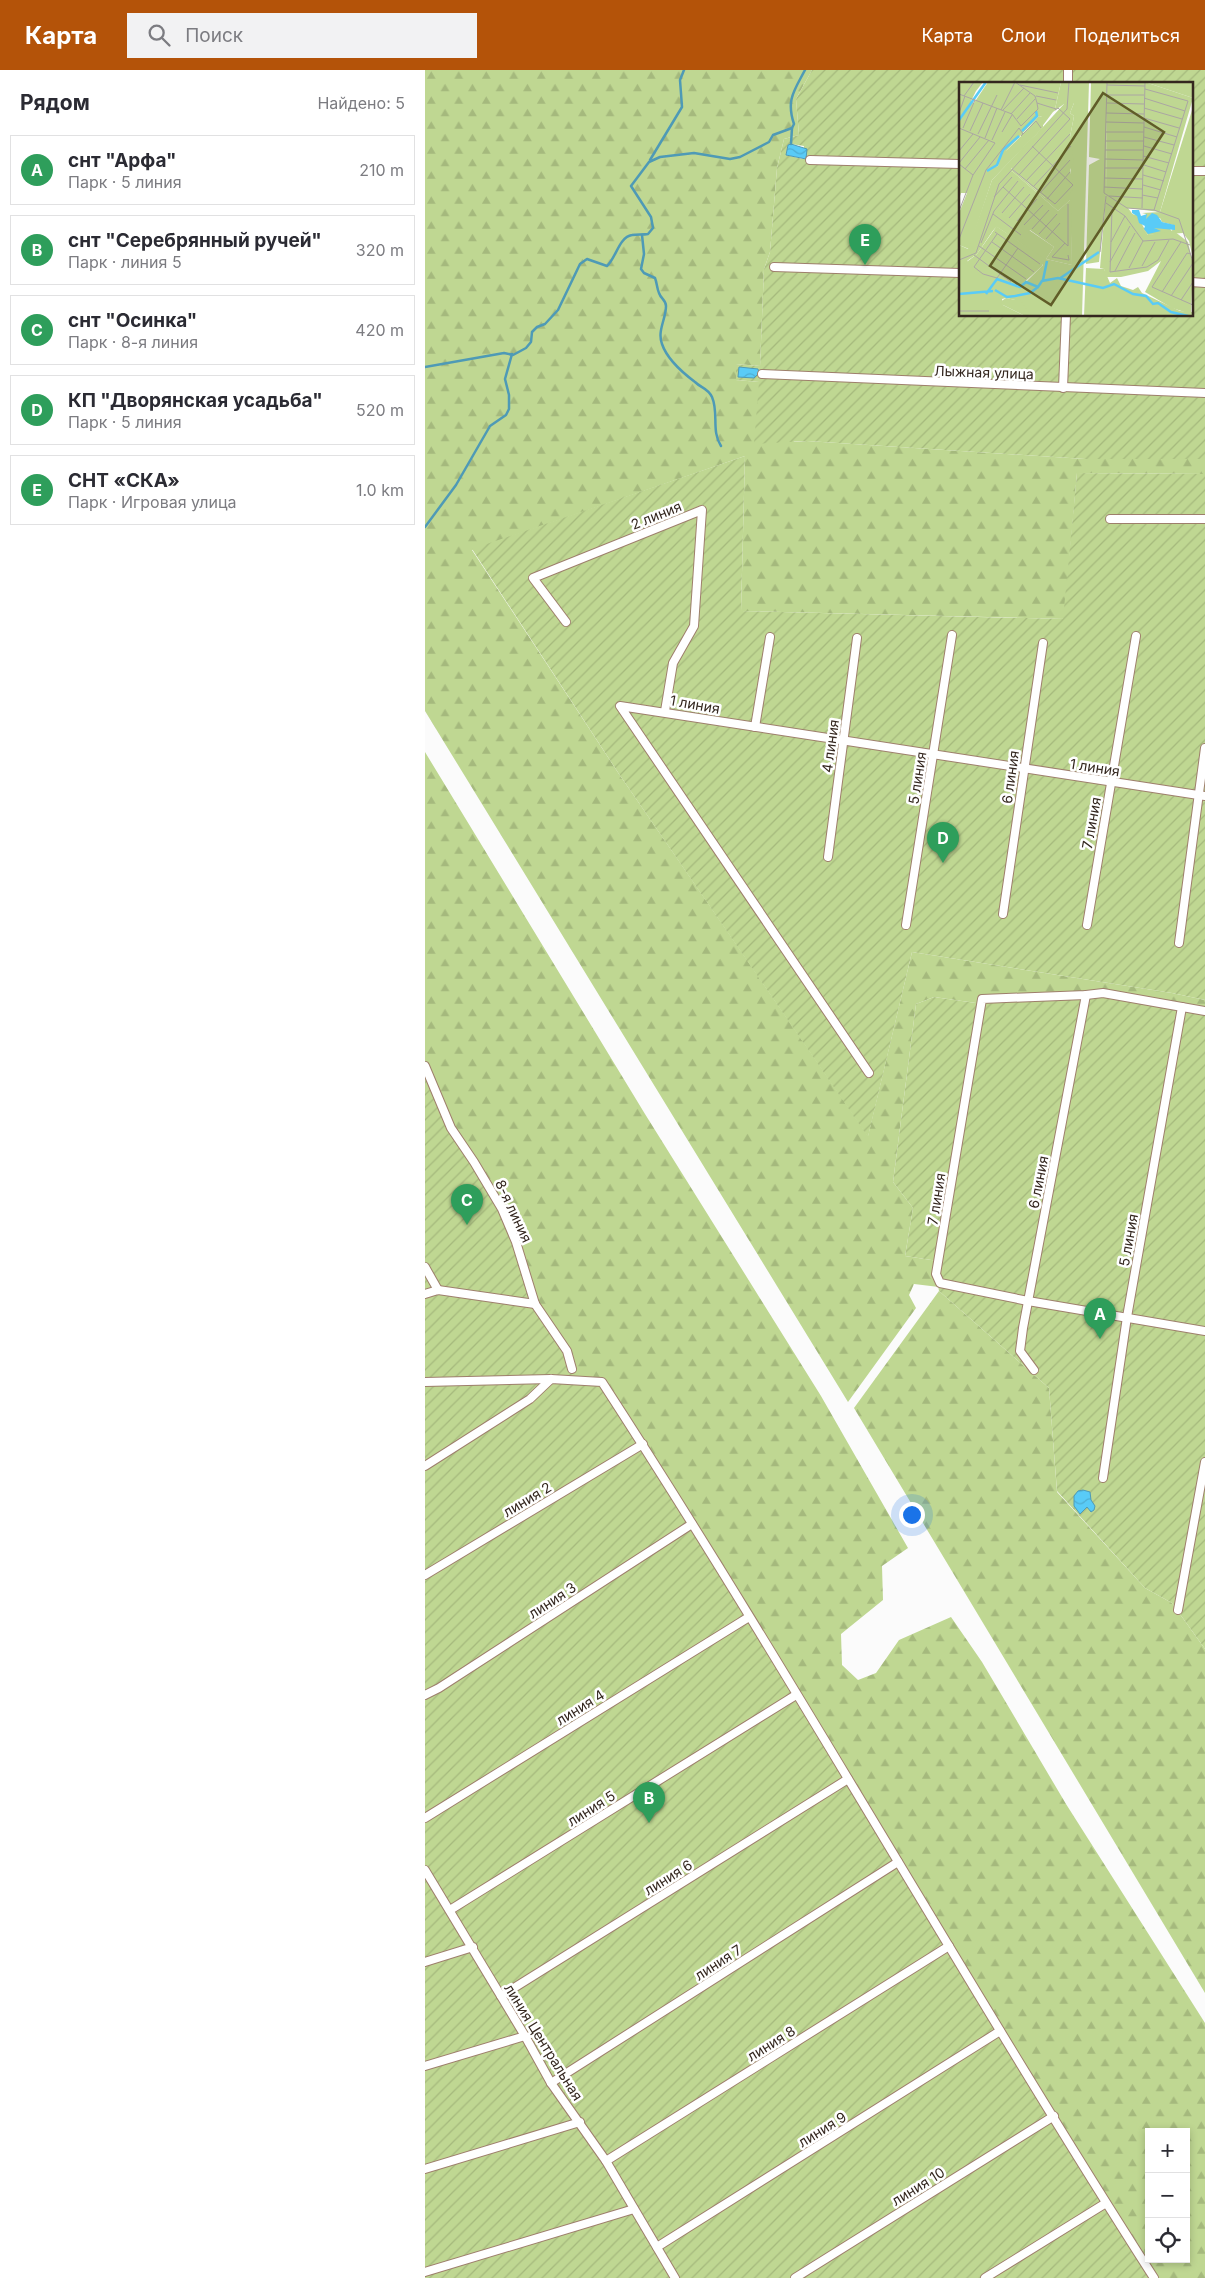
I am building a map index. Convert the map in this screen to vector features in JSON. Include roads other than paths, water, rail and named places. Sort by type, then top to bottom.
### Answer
[{"type":"street","points":[[810,160],[959,164]]},
{"type":"street","points":[[775,267],[959,273]]},
{"type":"street","points":[[1063,388],[1065,316]]},
{"type":"street","name":"Лыжная улица","points":[[762,374],[1205,394]]},
{"type":"street","name":"2 линия","points":[[566,622],[533,578],[702,510],[694,626],[673,663],[665,711]]},
{"type":"street","points":[[1110,519],[1205,519]]},
{"type":"street","name":"5 линия","points":[[905,925],[952,635]]},
{"type":"street","points":[[755,727],[770,636]]},
{"type":"street","name":"7 линия","points":[[1087,925],[1136,636]]},
{"type":"street","name":"4 линия","points":[[828,857],[857,638]]},
{"type":"street","name":"6 линия","points":[[1003,914],[1023,768],[1043,643]]},
{"type":"street","name":"1 линия","points":[[869,1073],[620,706],[665,711],[755,727],[1201,796]]},
{"type":"street","points":[[1179,943],[1201,796],[1205,748]]},
{"type":"street","points":[[1086,995],[1103,993],[1205,1011]]},
{"type":"street","name":"7 линия","points":[[1028,1301],[940,1283],[936,1274],[982,999],[1086,995]]},
{"type":"street","name":"6 линия","points":[[1034,1370],[1020,1351],[1086,995]]},
{"type":"street","name":"5 линия","points":[[1103,1478],[1127,1317],[1182,1007]]},
{"type":"street","name":"8-я линия","points":[[425,1066],[451,1128],[502,1209],[516,1242],[535,1304],[567,1351],[572,1370]]},
{"type":"street","points":[[425,1267],[438,1290]]},
{"type":"street","points":[[425,1294],[438,1290],[535,1304]]},
{"type":"street","points":[[1028,1301],[1205,1331]]},
{"type":"street","points":[[425,1466],[530,1399],[551,1379]]},
{"type":"street","points":[[425,1382],[551,1379],[602,1382],[643,1444],[1000,2031],[1154,2278]]},
{"type":"street","name":"линия 2","points":[[425,1575],[643,1444]]},
{"type":"street","points":[[1178,1610],[1205,1462]]},
{"type":"street","name":"линия 3","points":[[425,1695],[439,1688],[692,1524]]},
{"type":"street","name":"линия 4","points":[[425,1818],[749,1617]]},
{"type":"street","name":"линия 5","points":[[450,1910],[796,1695]]},
{"type":"street","name":"линия 6","points":[[501,1996],[847,1780]]},
{"type":"street","name":"линия 7","points":[[551,2083],[898,1862]]},
{"type":"street","name":"линия Центральная","points":[[425,1870],[473,1947],[551,2083],[606,2161],[675,2278]]},
{"type":"street","name":"линия 8","points":[[606,2161],[949,1946]]},
{"type":"street","points":[[425,1962],[473,1947]]},
{"type":"street","name":"линия 9","points":[[657,2247],[1000,2031]]},
{"type":"street","points":[[425,2066],[525,2036]]},
{"type":"street","name":"линия 10","points":[[795,2278],[1054,2116]]},
{"type":"street","points":[[425,2169],[580,2122]]},
{"type":"street","points":[[985,2278],[1106,2203]]},
{"type":"street","points":[[425,2272],[634,2209]]},
{"type":"water","points":[[791,144],[807,149],[806,159],[786,155],[788,145]]},
{"type":"water","points":[[739,367],[758,369],[759,373],[754,378],[738,377]]},
{"type":"water","points":[[1078,1491],[1090,1492],[1091,1500],[1095,1506],[1091,1512],[1087,1507],[1080,1514],[1074,1506],[1074,1496]]},
{"type":"waterway","points":[[650,160],[682,107],[680,80],[684,70]]},
{"type":"waterway","points":[[425,367],[504,353],[513,355],[526,348],[531,342],[532,332],[537,327],[545,324],[558,310],[580,264],[587,259],[607,266],[624,240],[632,235],[648,234],[653,228],[651,217],[631,186],[649,162],[660,157],[694,153],[730,159],[740,157],[769,142],[773,135],[792,128],[794,124],[791,108],[792,96],[805,70]]},
{"type":"waterway","points":[[791,144],[792,128]]},
{"type":"waterway","points":[[642,235],[644,254],[641,269],[644,273],[655,278],[658,291],[666,304],[661,330],[664,350],[685,374],[712,397],[715,409],[716,434],[721,446]]},
{"type":"waterway","points":[[425,527],[456,485],[490,426],[506,415],[509,409],[509,395],[505,379],[512,354]]},
{"type":"place","name":"СНТ «СКА»","points":[[865,265]]},
{"type":"place","name":"КП \"Дворянская усадьба\"","points":[[943,863]]},
{"type":"place","name":"снт \"Осинка\"","points":[[467,1225]]},
{"type":"place","name":"снт \"Арфа\"","points":[[1100,1339]]},
{"type":"place","name":"снт \"Серебрянный ручей\"","points":[[649,1823]]}]
